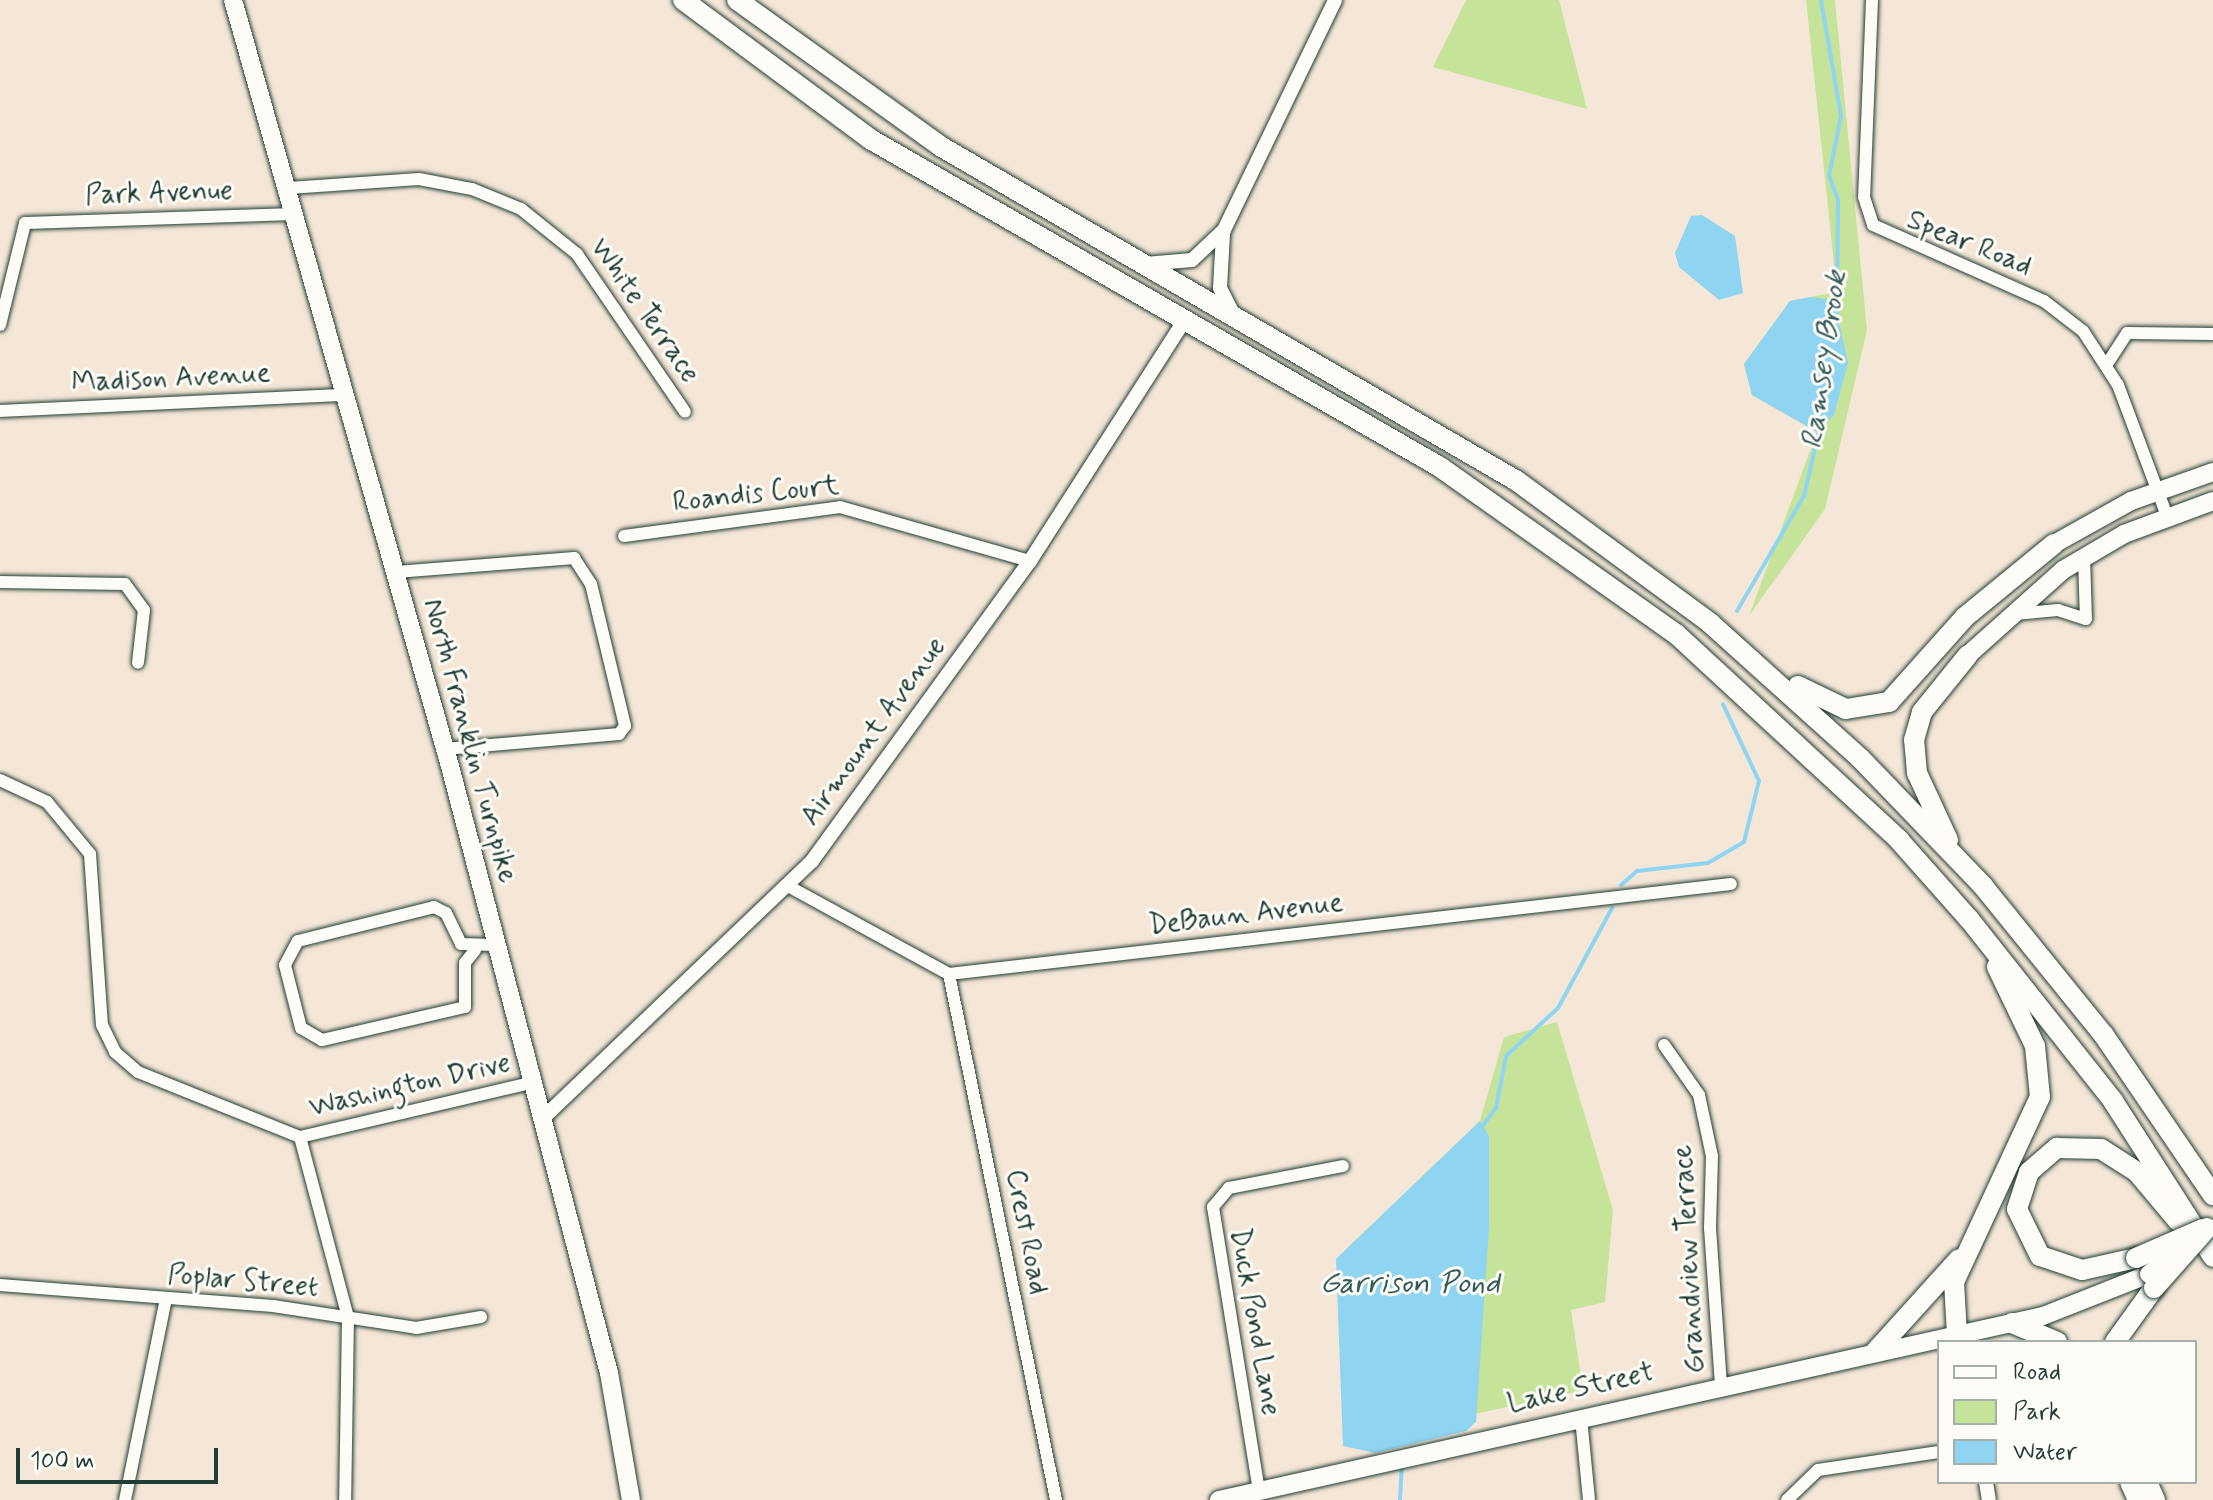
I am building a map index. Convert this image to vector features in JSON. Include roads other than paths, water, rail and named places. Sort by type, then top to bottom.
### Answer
[{"type":"highway","points":[[683,0],[870,139],[1440,467],[1625,593],[1751,698],[1969,919],[2113,1101],[2213,1257]]},
{"type":"highway","points":[[737,0],[879,107],[1142,264],[1517,481],[1743,651],[1827,703],[1855,710],[1881,706],[1975,608],[2054,544]]},
{"type":"highway","points":[[1743,651],[1957,858],[2059,977],[2213,1195]]},
{"type":"highway","points":[[1957,858],[1917,773],[1914,740],[1927,704],[1968,655]]},
{"type":"highway","points":[[1958,1339],[1952,1290],[2034,1121],[2040,1085],[2024,1016],[1969,919]]},
{"type":"highway","points":[[2210,1225],[2146,1273],[2082,1270],[2040,1256],[2019,1220],[2029,1172],[2068,1145],[2110,1152],[2146,1182],[2213,1264]]},
{"type":"highway","points":[[2183,1152],[2213,1183]]},
{"type":"highway","points":[[2116,1340],[2146,1273],[2210,1225]]},
{"type":"highway","points":[[1875,1352],[1973,1244]]},
{"type":"highway","points":[[2012,1323],[2052,1340]]},
{"type":"main road","name":"North Franklin Turnpike","points":[[233,0],[289,188],[445,749],[493,945],[609,1373],[631,1500]]},
{"type":"main road","points":[[2054,544],[2158,490],[2213,472]]},
{"type":"main road","points":[[1968,655],[2006,616],[2084,557],[2167,516],[2213,501]]},
{"type":"main road","name":"Lake Street","points":[[1958,1339],[2012,1323],[2146,1273]]},
{"type":"main road","name":"Lake Street","points":[[1219,1500],[1875,1352],[1937,1342]]},
{"type":"street","points":[[1142,264],[1192,260],[1224,230],[1335,0]]},
{"type":"street","name":"Spear Road","points":[[1872,0],[1864,197],[1873,225],[2054,306],[2107,364],[2167,516]]},
{"type":"street","name":"White Terrace","points":[[289,188],[419,179],[472,189],[521,209],[577,254],[685,412]]},
{"type":"street","name":"Park Avenue","points":[[0,325],[25,223],[295,214]]},
{"type":"street","points":[[1224,230],[1220,288],[1234,316]]},
{"type":"street","name":"Airmount Avenue","points":[[542,1119],[788,886],[1030,561],[1184,321]]},
{"type":"street","points":[[2107,364],[2127,333],[2213,334]]},
{"type":"street","name":"Madison Avenue","points":[[0,411],[345,395]]},
{"type":"street","name":"Roandis Court","points":[[624,536],[840,507],[1030,561]]},
{"type":"street","points":[[2006,616],[2047,609],[2086,619],[2084,557]]},
{"type":"street","points":[[396,572],[574,558],[591,584],[625,726],[619,734],[445,749]]},
{"type":"street","points":[[0,582],[125,584],[144,610],[138,663]]},
{"type":"street","name":"Washington Drive","points":[[0,780],[47,802],[90,854],[100,1016],[115,1052],[138,1072],[300,1137],[530,1083]]},
{"type":"street","name":"DeBaun Avenue","points":[[949,974],[1731,884]]},
{"type":"street","points":[[788,886],[949,974]]},
{"type":"street","points":[[475,950],[461,944],[446,913],[434,907],[298,941],[285,965],[301,1028],[322,1040],[465,1007],[465,963],[475,950],[493,945]]},
{"type":"street","name":"Crest Road","points":[[949,974],[1056,1500]]},
{"type":"street","name":"Grandview Terrace","points":[[1664,1045],[1699,1095],[1712,1156],[1710,1240],[1721,1386]]},
{"type":"street","points":[[300,1137],[348,1317],[345,1500]]},
{"type":"street","name":"Duck Pond Lane","points":[[1259,1491],[1213,1207],[1229,1188],[1343,1166]]},
{"type":"street","name":"Poplar Street","points":[[0,1285],[348,1317],[416,1328],[481,1317]]},
{"type":"street","points":[[125,1500],[166,1299]]},
{"type":"street","points":[[1581,1418],[1589,1500]]},
{"type":"street","points":[[1787,1500],[1818,1470],[1937,1452]]},
{"type":"water","points":[[1702,215],[1735,236],[1743,293],[1719,300],[1679,267],[1675,253],[1691,216]]},
{"type":"water","points":[[1810,297],[1834,300],[1848,363],[1834,415],[1817,432],[1752,395],[1744,364],[1790,301]]},
{"type":"water","name":"Garrison Pond","points":[[1480,1121],[1489,1136],[1489,1227],[1476,1422],[1466,1431],[1375,1453],[1343,1446],[1336,1259]]},
{"type":"waterway","name":"Ramsey Brook","points":[[1821,0],[1841,116],[1829,176],[1838,199],[1837,314]]},
{"type":"waterway","name":"Ramsey Brook","points":[[1737,611],[1804,496],[1820,426]]},
{"type":"waterway","name":"Ramsey Brook","points":[[1621,885],[1637,871],[1708,863],[1744,842],[1759,781],[1723,704]]},
{"type":"waterway","name":"Ramsey Brook","points":[[1482,1127],[1496,1108],[1506,1056],[1558,1008],[1612,908]]},
{"type":"waterway","name":"Ramsey Brook","points":[[1400,1500],[1402,1463]]}]
